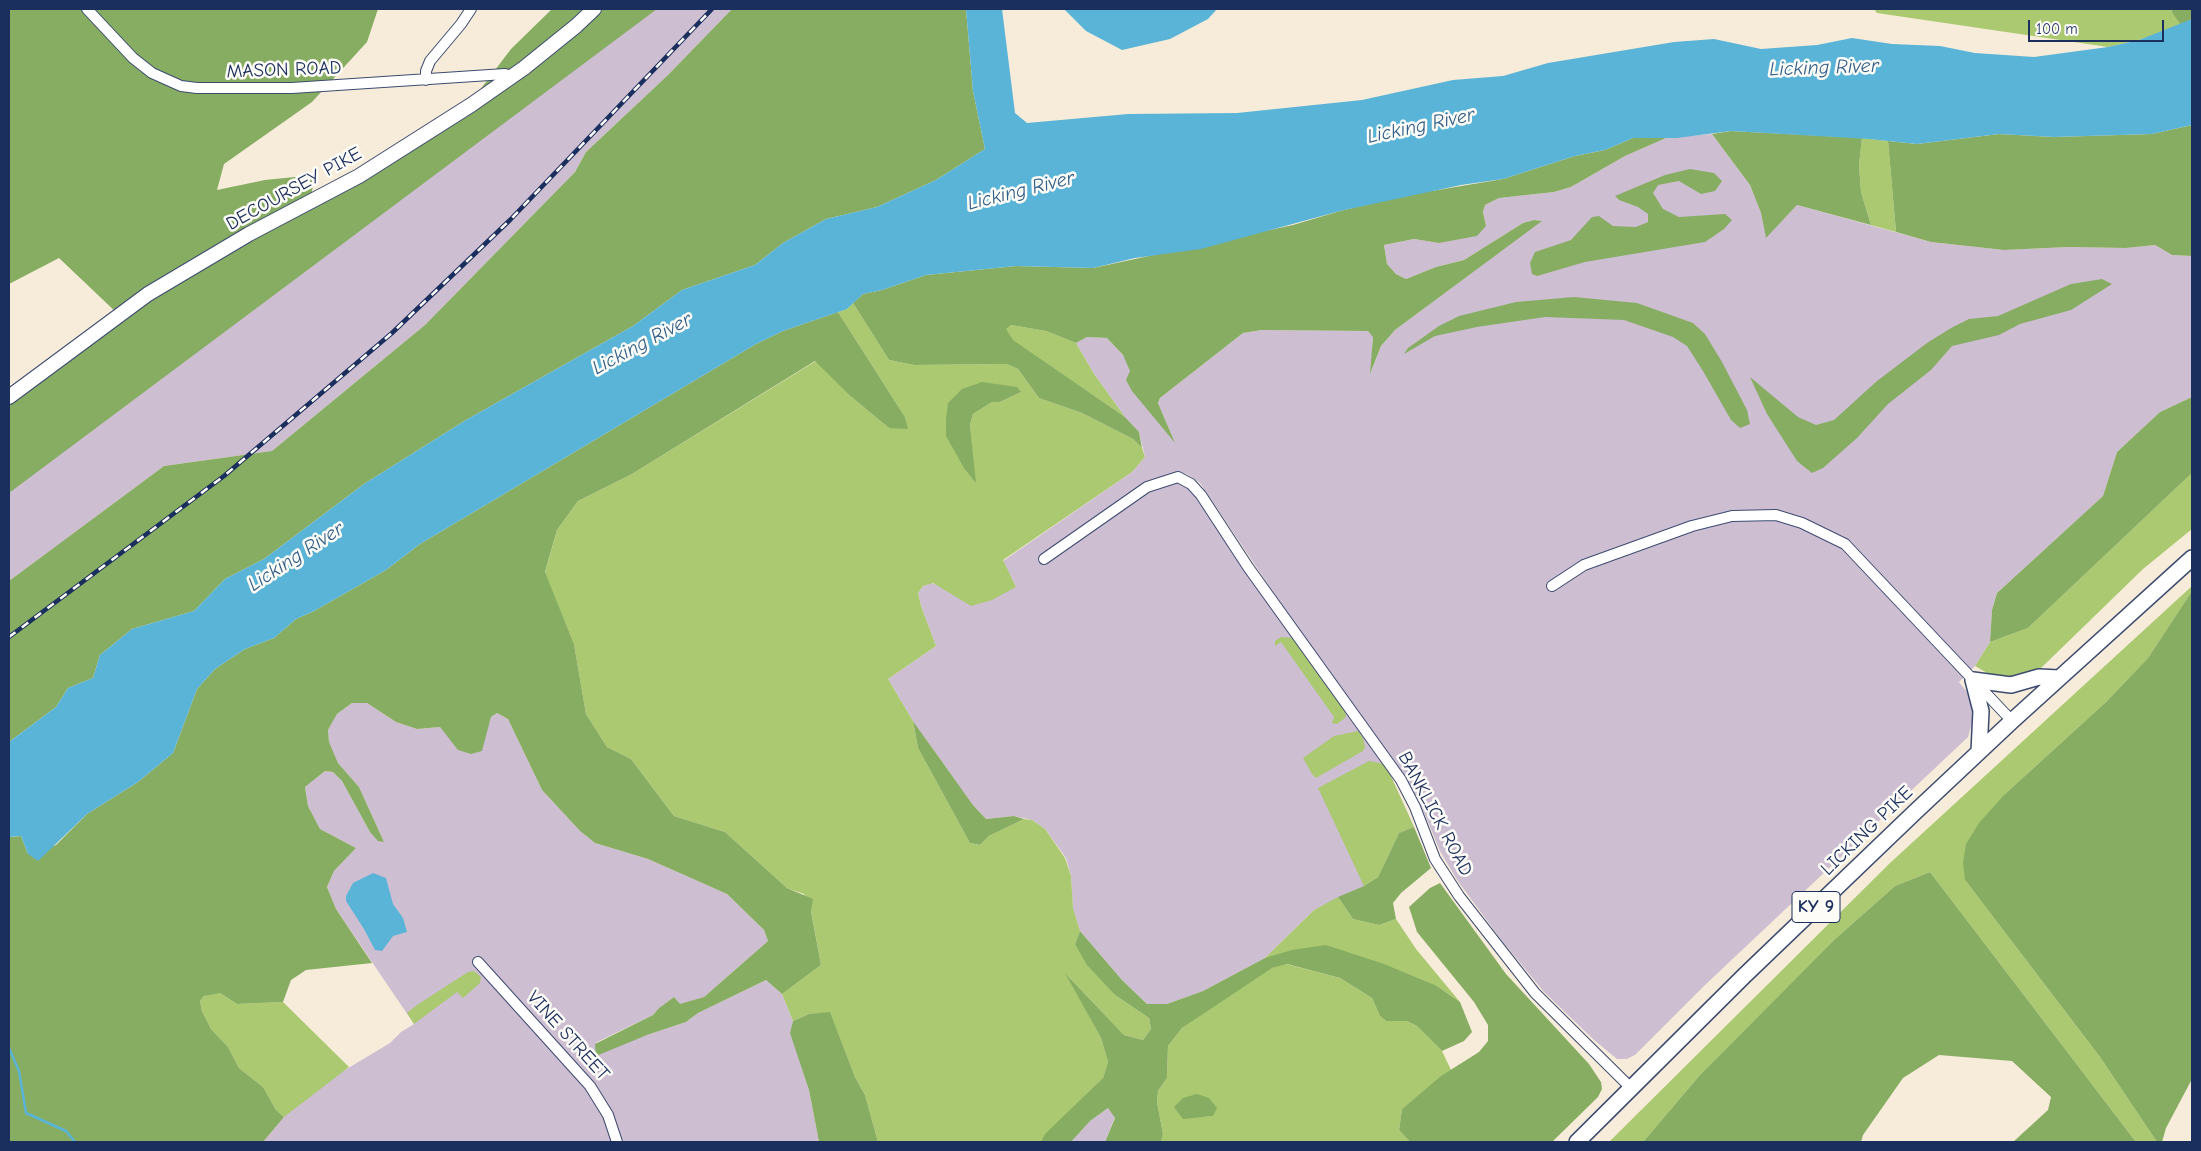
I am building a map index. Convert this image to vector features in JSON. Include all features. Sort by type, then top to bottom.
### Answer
[{"type":"main road","name":"DECOURSEY PIKE","points":[[9,397],[148,294],[226,247],[367,171],[511,76],[576,26],[594,9]]},
{"type":"main road","name":"LICKING PIKE","points":[[1577,1142],[1795,927],[1979,752],[2192,558]]},
{"type":"main road","points":[[1979,752],[1980,711],[1973,680],[2011,686],[2039,677],[2059,678]]},
{"type":"street","name":"MASON ROAD","points":[[87,9],[133,58],[152,72],[181,86],[216,90],[292,88],[504,74],[511,76]]},
{"type":"street","points":[[426,80],[426,71],[430,61],[471,9]]},
{"type":"street","name":"BANKLICK ROAD","points":[[1044,559],[1147,488],[1170,478],[1184,478],[1201,495],[1214,513],[1248,567],[1401,780],[1415,807],[1435,859],[1459,896],[1535,994],[1631,1088]]},
{"type":"street","points":[[1552,586],[1584,565],[1692,526],[1732,516],[1776,515],[1802,523],[1845,544],[2012,721]]},
{"type":"street","name":"VINE STREET","points":[[478,962],[590,1086],[608,1115],[616,1142]]},
{"type":"shaded area","points":[[594,9],[732,9],[668,75],[586,152],[575,172],[425,325],[272,451],[164,466],[9,581],[9,397],[399,151]]},
{"type":"shaded area","points":[[1712,134],[1750,185],[1761,213],[1766,237],[1797,205],[1931,242],[2004,250],[2068,247],[2126,248],[2155,245],[2172,255],[2192,256],[2192,397],[2160,412],[2117,452],[2103,496],[1997,593],[1992,610],[1990,642],[1975,666],[1959,682],[1967,692],[1972,707],[1972,723],[1968,737],[1704,986],[1635,1055],[1627,1059],[1617,1059],[1594,1040],[1544,992],[1502,941],[1457,880],[1440,851],[1420,803],[1404,776],[1316,656],[1200,483],[1185,473],[1190,492],[1197,497],[1259,590],[1389,772],[1414,827],[1399,833],[1364,886],[1314,910],[1265,958],[1203,991],[1167,1004],[1147,1004],[1122,980],[1080,931],[1073,908],[1071,876],[1066,858],[1045,829],[1032,820],[1014,816],[986,819],[973,805],[913,721],[888,679],[936,646],[918,593],[923,586],[932,583],[949,591],[1016,587],[1003,561],[1132,472],[1145,457],[1139,432],[1125,417],[1094,374],[1076,343],[1087,337],[1107,338],[1123,355],[1174,441],[1158,403],[1160,398],[1243,333],[1262,330],[1368,331],[1373,336],[1371,372],[1381,346],[1395,330],[1541,221],[1534,220],[1523,223],[1464,260],[1436,267],[1406,279],[1396,274],[1387,264],[1384,245],[1414,239],[1439,243],[1486,226],[1483,212],[1485,205],[1499,198],[1554,192],[1571,187],[1625,156],[1666,138]]},
{"type":"shaded area","points":[[352,703],[367,703],[396,722],[417,729],[440,727],[449,737],[487,730],[491,717],[497,713],[508,719],[542,790],[580,831],[595,843],[648,859],[727,894],[764,930],[768,941],[704,997],[680,1005],[674,997],[653,1015],[595,1043],[647,1035],[686,1022],[698,1013],[766,980],[782,994],[793,1021],[791,1033],[809,1090],[819,1142],[263,1142],[288,1112],[340,1073],[390,1043],[401,1032],[414,1024],[336,909],[327,887],[334,871],[356,848],[320,829],[308,806],[305,787],[325,771],[333,772],[342,781],[370,832],[384,842],[359,787],[338,763],[329,743],[328,730],[337,714]]},
{"type":"shaded area","points":[[1108,1108],[1115,1117],[1105,1142],[1071,1142],[1090,1121]]},
{"type":"green space","points":[[9,9],[378,9],[367,42],[312,102],[224,164],[217,190],[265,180],[315,175],[310,202],[467,107],[511,49],[552,9],[657,9],[9,493],[9,397],[119,315],[59,258],[9,284]]},
{"type":"green space","points":[[732,9],[966,9],[973,91],[985,149],[936,180],[877,207],[826,219],[783,243],[755,265],[682,290],[633,326],[466,420],[364,484],[264,559],[225,579],[194,611],[132,629],[100,655],[93,678],[68,688],[56,707],[9,742],[9,581],[164,466],[272,451],[425,325],[575,172],[586,152],[668,75]]},
{"type":"green space","points":[[1874,9],[2192,9],[2192,18],[2181,25],[2139,40],[2108,47],[1877,13]]},
{"type":"green space","points":[[2173,9],[2192,9],[2192,19],[2181,25],[2172,12]]},
{"type":"green space","points":[[2192,125],[2192,256],[2172,255],[2155,245],[2126,248],[2068,247],[2004,250],[1931,242],[1896,232],[1888,141],[1917,144],[1999,134],[2054,137],[2152,134]]},
{"type":"green space","points":[[1731,131],[1862,138],[1859,165],[1861,192],[1871,225],[1797,205],[1766,238],[1761,213],[1750,185],[1712,134]]},
{"type":"green space","points":[[1633,138],[1666,138],[1625,156],[1571,187],[1554,192],[1499,198],[1485,205],[1483,212],[1486,226],[1477,236],[1439,243],[1414,239],[1384,245],[1387,264],[1396,274],[1406,279],[1436,267],[1464,260],[1523,223],[1534,220],[1542,221],[1395,330],[1381,346],[1370,374],[1373,337],[1368,331],[1262,330],[1243,333],[1160,398],[1158,403],[1175,443],[1132,391],[1126,380],[1130,371],[1123,355],[1107,338],[1087,337],[1076,343],[1046,331],[1011,325],[1006,329],[1013,340],[1125,417],[1139,432],[1142,448],[1133,439],[1082,413],[1039,398],[1018,369],[1007,364],[914,365],[889,360],[853,303],[863,294],[882,290],[926,275],[1016,266],[1093,268],[1293,225],[1340,211],[1408,195],[1503,179],[1575,156],[1605,150]]},
{"type":"green space","points":[[1862,138],[1888,141],[1896,232],[1871,225],[1861,192],[1859,165]]},
{"type":"green space","points":[[1690,169],[1714,173],[1722,181],[1715,191],[1701,194],[1679,181],[1658,185],[1653,193],[1663,209],[1679,217],[1725,214],[1732,220],[1724,229],[1705,242],[1585,262],[1537,276],[1532,274],[1530,263],[1535,252],[1571,240],[1592,217],[1599,216],[1613,226],[1636,227],[1648,222],[1648,214],[1638,207],[1619,200],[1615,196],[1665,175]]},
{"type":"green space","points":[[2102,279],[2112,284],[2071,310],[2020,324],[1999,335],[1952,346],[1931,370],[1888,404],[1857,438],[1823,468],[1812,473],[1797,461],[1767,414],[1750,377],[1798,417],[1816,425],[1834,420],[1877,381],[1927,343],[1951,328],[1969,319],[1998,316],[2071,284]]},
{"type":"green space","points":[[1574,297],[1637,303],[1693,323],[1705,334],[1722,362],[1747,410],[1750,424],[1740,428],[1731,420],[1687,346],[1673,337],[1624,320],[1545,317],[1477,327],[1435,336],[1404,354],[1408,348],[1439,326],[1459,316],[1516,302]]},
{"type":"green space","points":[[853,303],[889,360],[914,365],[1007,364],[1018,369],[1039,398],[1082,413],[1133,439],[1142,448],[1145,457],[1132,472],[1003,560],[1016,587],[992,600],[971,606],[933,583],[923,586],[918,593],[936,646],[888,679],[913,721],[918,748],[970,843],[980,845],[989,836],[1024,819],[1032,820],[1045,829],[1065,858],[1071,876],[1073,908],[1080,931],[1075,944],[1115,995],[1149,1018],[1151,1029],[1143,1040],[1124,1035],[1067,975],[1101,1038],[1108,1062],[1103,1078],[1041,1142],[878,1142],[865,1095],[855,1077],[830,1013],[809,1014],[793,1021],[782,994],[821,965],[811,910],[804,894],[787,888],[725,832],[674,816],[631,759],[607,747],[586,714],[574,644],[545,573],[557,530],[578,501],[632,474],[816,361],[849,395],[889,428],[907,428],[905,417],[838,312],[847,309]],"holes":[[[1021,392],[1000,402],[992,402],[973,414],[970,425],[975,482],[948,403]]]},
{"type":"green space","points":[[838,312],[905,417],[908,429],[889,428],[849,395],[815,361],[632,474],[578,501],[557,530],[545,572],[574,644],[586,714],[607,747],[631,759],[674,816],[725,832],[787,888],[813,899],[811,911],[821,965],[782,994],[766,980],[698,1013],[686,1022],[647,1035],[596,1056],[595,1044],[653,1015],[674,997],[680,1004],[704,997],[768,941],[764,930],[727,894],[648,859],[595,843],[580,831],[542,790],[508,719],[497,713],[491,717],[482,751],[471,754],[458,750],[440,727],[417,729],[396,722],[367,703],[352,703],[337,714],[328,730],[329,742],[338,763],[359,787],[384,842],[378,841],[370,832],[342,781],[333,772],[325,771],[305,787],[308,806],[320,829],[356,848],[334,871],[327,887],[336,909],[372,963],[306,970],[291,980],[283,1002],[237,1004],[220,993],[204,996],[200,1001],[202,1011],[211,1029],[228,1047],[239,1068],[263,1087],[276,1110],[284,1117],[263,1142],[9,1142],[9,837],[21,836],[28,854],[56,845],[87,814],[138,782],[173,753],[197,689],[215,669],[245,649],[274,638],[296,619],[314,611],[386,570],[420,544],[756,344],[783,331]]},
{"type":"green space","points":[[1011,325],[1046,331],[1076,343],[1094,374],[1125,417],[1012,340],[1005,329]]},
{"type":"green space","points":[[982,382],[1017,387],[1021,392],[1000,402],[992,402],[973,414],[970,425],[976,483],[964,468],[946,436],[946,419],[948,403],[962,389]]},
{"type":"green space","points":[[2192,397],[2192,473],[2028,628],[1990,642],[1992,610],[1997,593],[2103,496],[2117,452],[2160,412]]},
{"type":"green space","points":[[2192,473],[2192,529],[2143,569],[2038,671],[2017,681],[1996,678],[1975,666],[1990,642],[2028,628]]},
{"type":"green space","points":[[2192,586],[2192,591],[2148,658],[2106,702],[2005,794],[1965,880],[2100,1057],[2157,1142],[2136,1142],[1930,872],[1895,886],[1834,940],[1699,1076],[1643,1142],[1609,1142],[1890,863]]},
{"type":"green space","points":[[2192,591],[2192,1079],[2166,1128],[2162,1142],[2157,1142],[2100,1057],[1965,880],[1963,863],[1966,844],[1979,823],[2005,794],[2106,702],[2148,658]]},
{"type":"green space","points":[[1281,637],[1293,638],[1345,711],[1346,717],[1337,724],[1332,723],[1334,717],[1281,642],[1275,646],[1275,641]]},
{"type":"green space","points":[[913,721],[973,805],[986,819],[1014,816],[1024,819],[989,836],[980,845],[970,843],[918,748]]},
{"type":"green space","points":[[1358,731],[1363,738],[1365,747],[1363,751],[1316,778],[1303,758],[1334,736]]},
{"type":"green space","points":[[1369,761],[1384,764],[1414,827],[1399,833],[1378,877],[1364,886],[1318,788]]},
{"type":"green space","points":[[1414,827],[1431,868],[1401,893],[1393,903],[1396,919],[1379,925],[1353,919],[1338,897],[1364,886],[1378,877],[1399,833]]},
{"type":"green space","points":[[1930,872],[2136,1142],[2013,1142],[2048,1110],[2051,1097],[2012,1061],[1939,1055],[1903,1078],[1863,1135],[1861,1142],[1643,1142],[1699,1076],[1834,940],[1895,886]]},
{"type":"green space","points":[[1440,883],[1506,974],[1589,1064],[1601,1082],[1602,1089],[1598,1097],[1552,1142],[1410,1142],[1399,1130],[1402,1109],[1441,1076],[1479,1052],[1488,1041],[1488,1025],[1474,1002],[1417,932],[1409,907],[1430,888]]},
{"type":"green space","points":[[1338,897],[1353,919],[1379,925],[1396,919],[1416,949],[1460,1002],[1437,986],[1265,958],[1314,910]]},
{"type":"green space","points":[[1080,931],[1122,980],[1147,1004],[1167,1004],[1203,991],[1265,958],[1292,950],[1326,945],[1384,964],[1437,986],[1460,1002],[1472,1032],[1464,1041],[1442,1051],[1417,1026],[1407,1021],[1386,1021],[1380,1016],[1372,998],[1340,978],[1287,964],[1272,968],[1182,1028],[1168,1046],[1167,1078],[1158,1091],[1157,1102],[1163,1134],[1161,1142],[1105,1142],[1115,1118],[1108,1108],[1090,1121],[1071,1142],[1041,1142],[1045,1134],[1103,1078],[1108,1062],[1101,1038],[1065,973],[1124,1035],[1143,1040],[1151,1029],[1149,1018],[1115,995],[1087,965],[1075,944]]},
{"type":"green space","points":[[1286,964],[1340,978],[1372,998],[1380,1016],[1386,1021],[1407,1021],[1417,1026],[1442,1051],[1451,1070],[1402,1109],[1399,1130],[1410,1142],[1161,1142],[1163,1134],[1157,1102],[1158,1091],[1167,1078],[1168,1046],[1182,1028],[1271,968]],"holes":[[[1209,1098],[1213,1116],[1199,1117]]]},
{"type":"green space","points":[[474,971],[481,977],[480,983],[463,998],[457,992],[414,1024],[407,1013],[468,972]]},
{"type":"green space","points":[[211,993],[220,993],[237,1004],[283,1002],[349,1067],[284,1117],[276,1110],[263,1087],[239,1068],[228,1047],[211,1029],[202,1011],[200,1001]]},
{"type":"green space","points":[[830,1012],[855,1077],[865,1095],[878,1142],[819,1142],[809,1090],[790,1033],[793,1021],[809,1014]]},
{"type":"green space","points":[[1197,1094],[1209,1098],[1217,1108],[1213,1116],[1183,1119],[1174,1107],[1183,1098]]},
{"type":"water","name":"Licking River","points":[[966,9],[1002,9],[1015,113],[1027,123],[1128,114],[1237,113],[1362,100],[1453,80],[1503,76],[1548,63],[1674,42],[1714,39],[1761,49],[1817,45],[1852,38],[1892,44],[1940,46],[1975,53],[2034,57],[2108,47],[2139,40],[2192,19],[2192,125],[2152,134],[2054,137],[1999,134],[1917,144],[1869,139],[1731,131],[1677,138],[1633,138],[1605,150],[1575,156],[1503,179],[1461,185],[1340,211],[1201,249],[1135,258],[1093,268],[1016,266],[926,275],[882,290],[863,294],[847,309],[783,331],[756,344],[420,544],[386,570],[314,611],[296,619],[274,638],[245,649],[215,669],[197,689],[173,753],[138,782],[87,814],[38,861],[28,854],[21,836],[9,837],[9,742],[56,707],[68,688],[93,678],[100,655],[132,629],[194,611],[225,579],[264,559],[364,484],[466,420],[633,326],[682,290],[755,265],[783,243],[826,219],[877,207],[936,180],[985,149],[973,91]]},
{"type":"water","points":[[1064,9],[1217,9],[1208,19],[1170,39],[1122,50],[1086,31]]},
{"type":"water","points":[[373,873],[386,878],[393,904],[403,918],[407,932],[393,936],[382,951],[375,950],[346,901],[346,896],[353,883]]},
{"type":"waterway","points":[[9,1048],[19,1071],[26,1113],[66,1131],[75,1142]]},
{"type":"railway","points":[[9,637],[224,476],[392,333],[510,220],[712,9]]}]
